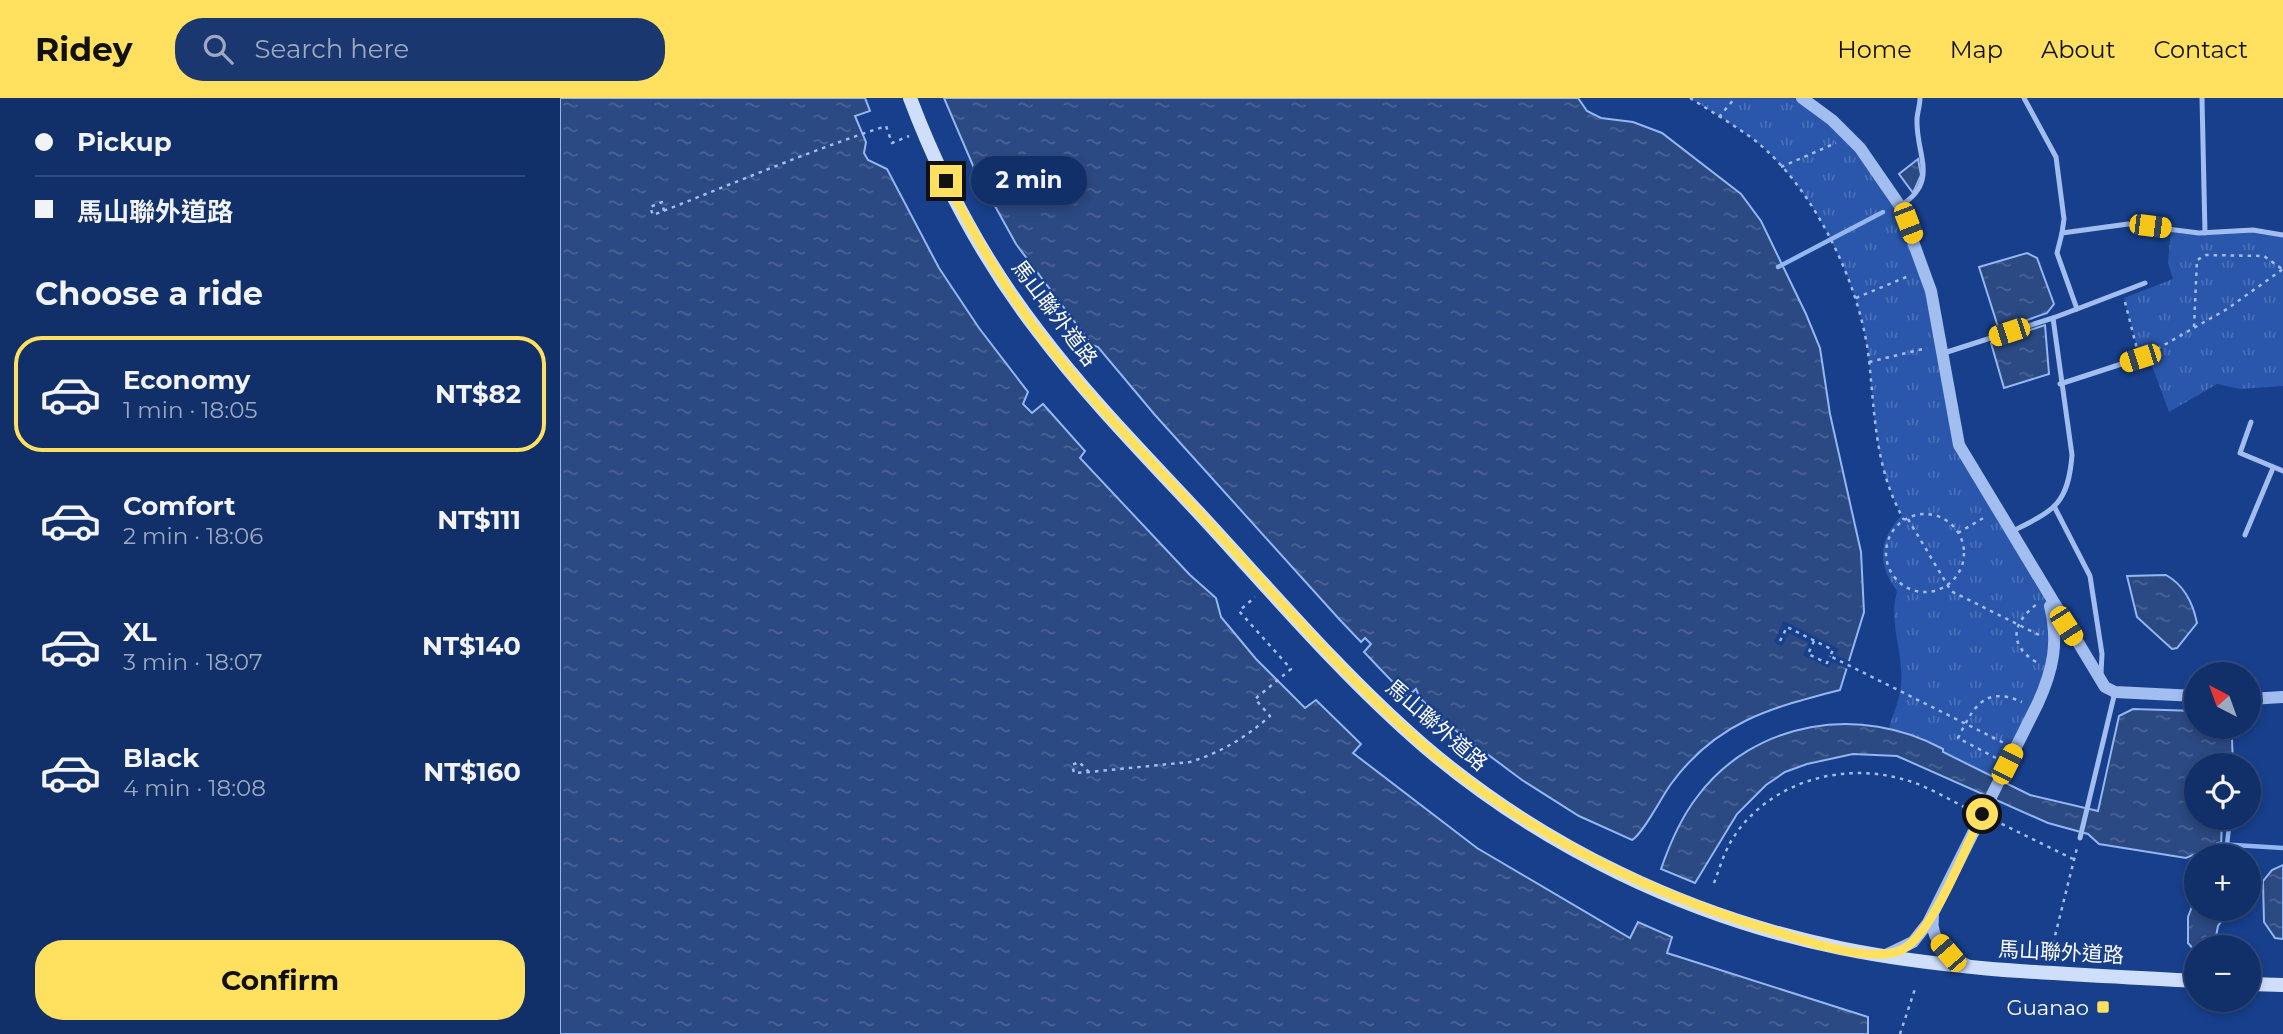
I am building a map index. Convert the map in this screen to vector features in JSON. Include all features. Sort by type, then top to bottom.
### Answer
[{"type":"main road","name":"馬山聯外道路","points":[[910,98],[967,221],[1038,331],[1242,560],[1364,689],[1454,770],[1519,816],[1627,876],[1723,916],[1838,948],[1969,966],[2045,966],[2184,980]]},
{"type":"main road","points":[[2261,984],[2283,985]]},
{"type":"street","points":[[1802,98],[1832,120],[1860,148],[1900,206],[1926,272],[1944,353],[1959,445],[2010,532],[2043,599],[2056,633],[2054,659],[2045,687],[1988,800],[1977,813],[1932,923],[1938,942],[1948,953],[1969,966]]},
{"type":"street","points":[[2043,599],[2107,690],[2184,695]]},
{"type":"street","points":[[2261,698],[2283,697]]},
{"type":"street","points":[[1934,962],[1924,959],[1916,950],[1938,904]]},
{"type":"street","points":[[1883,956],[1903,950],[1922,933]]},
{"type":"lane","points":[[1900,206],[1910,199],[1922,183],[1924,168],[1916,117],[1920,98]]},
{"type":"lane","points":[[2024,98],[2056,157],[2064,219],[2057,253],[2077,309]]},
{"type":"lane","points":[[2202,98],[2205,233]]},
{"type":"lane","points":[[2062,233],[2128,224],[2205,233],[2253,230],[2283,235]]},
{"type":"lane","points":[[1944,353],[2053,318],[2145,283]]},
{"type":"lane","points":[[2010,532],[2055,508],[2065,494],[2072,456],[2053,318]]},
{"type":"lane","points":[[2060,384],[2140,358]]},
{"type":"lane","points":[[2251,422],[2240,453],[2283,471]]},
{"type":"lane","points":[[2245,535],[2273,468]]},
{"type":"lane","points":[[2055,508],[2090,576],[2102,654],[2100,679]]},
{"type":"lane","points":[[2080,838],[2115,692]]},
{"type":"path","points":[[1690,98],[1756,142],[1781,167],[1819,222],[1856,298],[1869,362],[1875,438],[1890,491],[1951,592],[2045,638]]},
{"type":"path","points":[[1719,117],[1735,98]]},
{"type":"path","points":[[664,211],[662,202],[650,207],[653,215],[664,211],[692,199],[751,176],[886,126],[892,143],[915,134]]},
{"type":"path","points":[[1781,167],[1839,141]]},
{"type":"path","points":[[2124,298],[2140,358],[2194,329],[2248,295],[2282,269],[2264,256],[2206,255],[2197,260],[2194,329]]},
{"type":"path","points":[[1856,298],[1914,275]]},
{"type":"path","points":[[1869,362],[1931,348]]},
{"type":"path","points":[[1925,513],[1937,515],[1949,522],[1958,533],[1964,556],[1961,568],[1947,584],[1931,591],[1918,591],[1896,579],[1889,569],[1886,543],[1892,531],[1906,519],[1925,513]]},
{"type":"path","points":[[1958,533],[1987,515]]},
{"type":"path","points":[[1090,772],[1206,757],[1234,744],[1270,716],[1255,699],[1291,668],[1239,611],[1261,593]]},
{"type":"path","points":[[2043,599],[2021,617],[2018,625],[2019,646],[2030,658],[2043,664]]},
{"type":"path","points":[[1780,641],[1787,627],[1833,650],[1827,663],[1808,654],[1814,641]]},
{"type":"path","points":[[1830,656],[2007,744]]},
{"type":"path","points":[[1090,772],[1080,762],[1073,765],[1074,773],[1090,772],[1191,761],[1221,751],[1270,716],[1256,699],[1287,672]]},
{"type":"path","points":[[1999,760],[1958,738],[1965,723],[1977,705],[1991,697],[2006,696],[2026,705]]},
{"type":"path","points":[[1714,883],[1731,842],[1753,814],[1776,796],[1810,779],[1843,774],[1888,775],[1927,788],[2073,859]]},
{"type":"path","points":[[2045,966],[2080,838]]},
{"type":"path","points":[[1900,1034],[1915,989]]},
{"type":"green space","points":[[1690,98],[1802,98],[1872,164],[1926,272],[1959,445],[2047,595],[2056,647],[1999,779],[1942,752],[1943,749],[1889,728],[1899,696],[1901,673],[1894,615],[1897,591],[1886,571],[1883,552],[1888,534],[1902,515],[1881,458],[1869,360],[1856,301],[1832,241],[1798,186],[1757,142]]},
{"type":"green space","points":[[2171,229],[2283,235],[2283,386],[2240,389],[2217,384],[2169,412],[2150,360],[2141,362],[2124,298],[2173,279],[2168,263]]},
{"type":"water","points":[[560,98],[865,98],[870,111],[855,116],[866,142],[864,153],[868,160],[887,169],[939,268],[979,328],[1028,392],[1023,404],[1032,413],[1043,404],[1085,451],[1080,458],[1190,575],[1216,598],[1221,617],[1256,659],[1305,708],[1316,700],[1361,744],[1353,753],[1477,848],[1630,938],[1638,922],[1672,937],[1667,953],[1868,1017],[1868,1034],[560,1034]]},
{"type":"water","points":[[944,98],[1578,98],[1587,111],[1601,118],[1633,122],[1662,133],[1741,194],[1761,221],[1820,348],[1830,414],[1861,552],[1864,612],[1840,690],[1768,711],[1726,732],[1688,763],[1632,840],[1579,816],[1522,780],[1443,721],[1420,698],[1416,689],[1407,697],[1364,652],[1371,644],[1365,638],[1361,642],[1340,620],[1155,415],[1098,347],[1092,345],[1016,244],[974,168]]},
{"type":"water","points":[[1918,159],[1921,175],[1913,193],[1899,174]]},
{"type":"water","points":[[2027,253],[2037,258],[2054,304],[2047,313],[1999,330],[1979,267]]},
{"type":"water","points":[[2045,325],[2049,374],[2004,388],[1991,343]]},
{"type":"water","points":[[2166,575],[2187,595],[2197,623],[2177,648],[2172,649],[2137,617],[2127,576]]},
{"type":"water","points":[[2133,709],[2184,711],[2184,739],[2232,739],[2233,753],[2184,753],[2184,830],[2222,830],[2221,844],[2184,844],[2184,858],[2099,844],[2088,834],[2048,823],[1897,756],[1853,754],[1807,764],[1785,772],[1766,785],[1737,814],[1695,883],[1661,869],[1685,814],[1697,797],[1721,771],[1748,751],[1778,736],[1811,727],[1844,724],[1878,727],[1911,735],[1943,749],[1943,752],[2030,795],[2098,811],[2119,716]]},
{"type":"water","points":[[2283,865],[2283,939],[2275,938],[2264,922],[2263,881],[2272,870]]},
{"type":"water","points":[[2188,921],[2222,921],[2216,935],[2188,935]]},
{"type":"pier","points":[[1784,621],[1839,649],[1836,655],[1853,663],[1850,670],[1832,662],[1829,668],[1803,655],[1809,643],[1789,633],[1782,646],[1774,642]]},
{"type":"waterway","points":[[1778,267],[1883,212]]},
{"type":"waterway","points":[[2227,844],[2229,830]]},
{"type":"waterway","points":[[2261,847],[2283,848]]},
{"type":"place","name":"Guanao","points":[[2103,1007]]},
{"type":"route","points":[[946,181],[992,265],[1028,318],[1076,377],[1242,560],[1364,689],[1425,747],[1483,792],[1565,845],[1651,887],[1723,916],[1789,936],[1883,956],[1903,950],[1922,933],[1982,814]]}]
